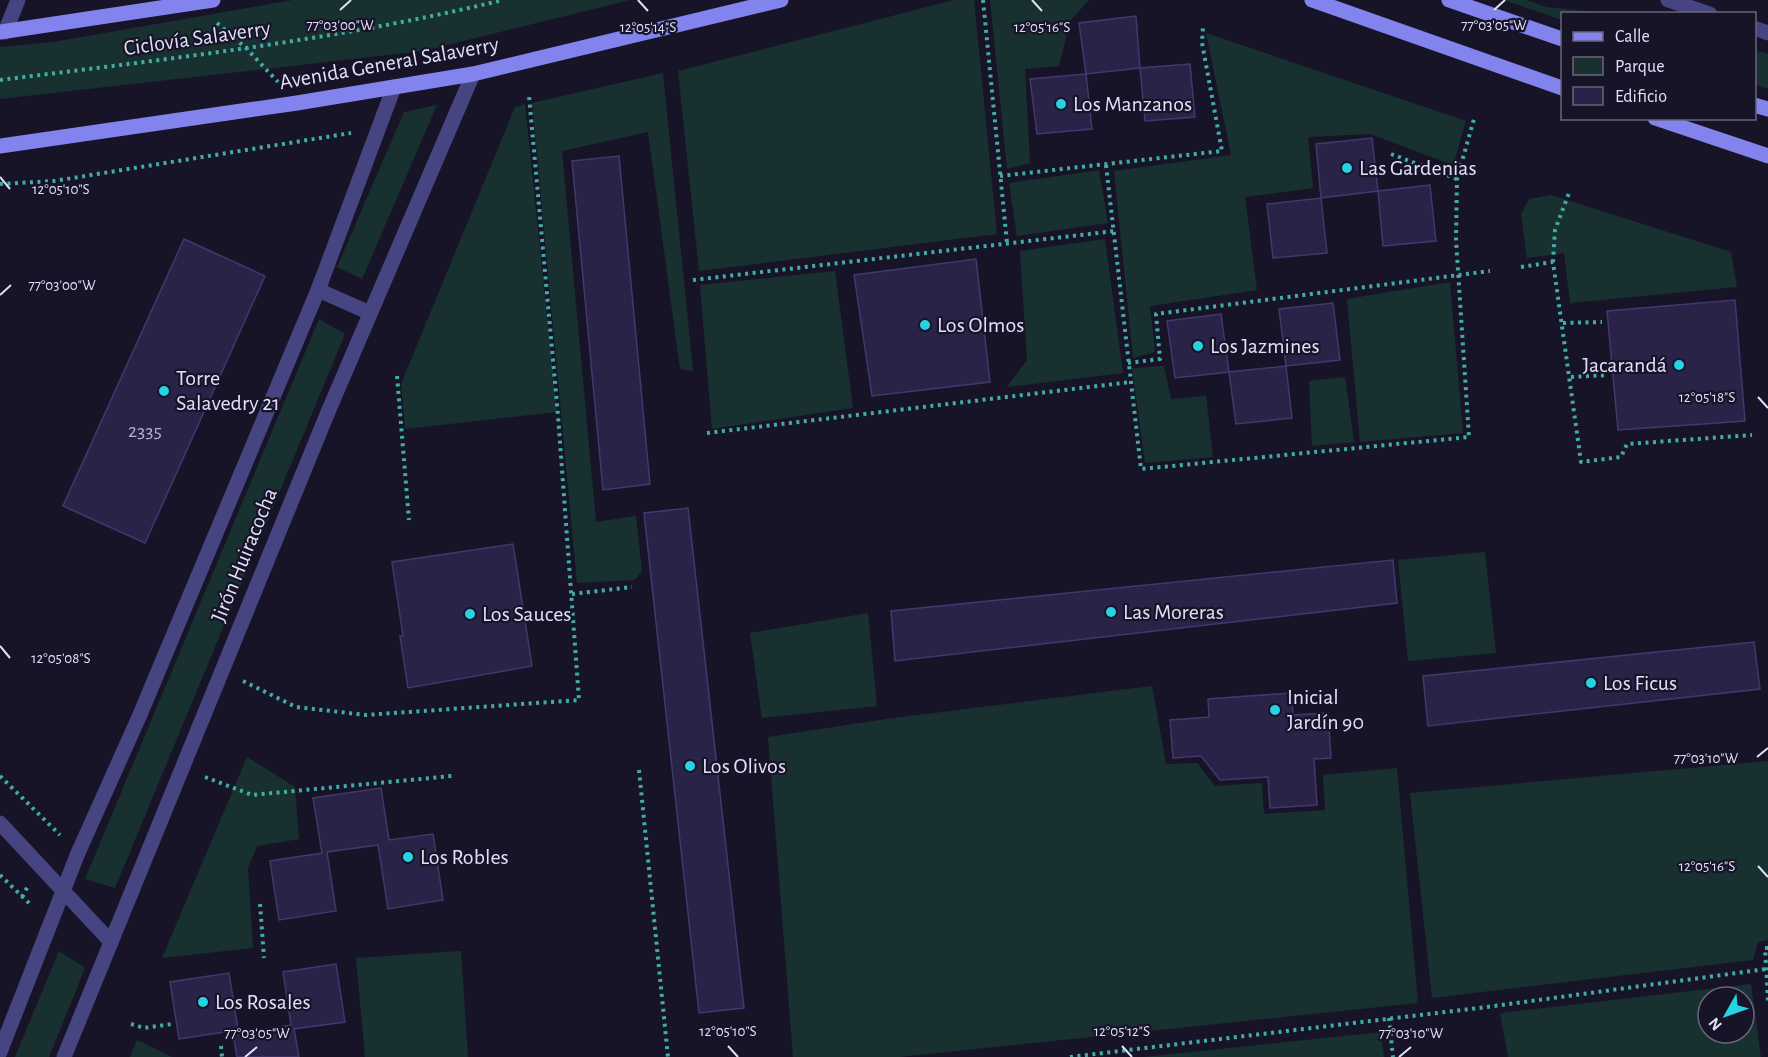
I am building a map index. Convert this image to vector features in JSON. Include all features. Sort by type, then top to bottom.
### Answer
[{"type":"main road","points":[[3,32],[213,0]]},
{"type":"main road","name":"Avenida General Salaverry","points":[[0,146],[297,103],[473,74],[781,0]]},
{"type":"main road","points":[[1312,0],[1561,87]]},
{"type":"main road","points":[[1449,0],[1561,38]]},
{"type":"main road","points":[[1661,120],[1768,156]]},
{"type":"street","points":[[3,32],[18,0]]},
{"type":"street","points":[[1668,0],[1704,12]]},
{"type":"street","name":"Jirón Huiracocha","points":[[64,1057],[370,313],[473,74]]},
{"type":"street","name":"Jirón Huiracocha","points":[[0,1052],[78,853],[139,717],[318,290],[394,87]]},
{"type":"street","points":[[318,290],[370,313]]},
{"type":"street","points":[[0,823],[65,890],[111,942]]},
{"type":"path","name":"Ciclovía Salaverry","points":[[0,80],[247,49],[458,11],[502,0]]},
{"type":"path","points":[[983,0],[1007,243]]},
{"type":"path","points":[[193,3],[247,49],[297,103]]},
{"type":"path","points":[[1000,176],[1222,151],[1202,43],[1203,26]]},
{"type":"path","points":[[234,677],[296,707],[366,715],[579,700],[530,96]]},
{"type":"path","points":[[1106,165],[1141,469],[1469,437],[1457,276],[1457,179],[1474,118]]},
{"type":"path","points":[[0,184],[54,181],[379,128]]},
{"type":"path","points":[[1391,154],[1457,179]]},
{"type":"path","points":[[1569,193],[1556,230],[1553,262],[1581,462],[1621,457],[1627,444],[1752,435]]},
{"type":"path","points":[[693,280],[1114,231]]},
{"type":"path","points":[[1521,267],[1553,262]]},
{"type":"path","points":[[1128,363],[1160,359],[1156,314],[1490,271]]},
{"type":"path","points":[[1563,323],[1602,322]]},
{"type":"path","points":[[1570,378],[1608,375]]},
{"type":"path","points":[[397,376],[409,520]]},
{"type":"path","points":[[707,433],[1131,382]]},
{"type":"path","points":[[572,594],[632,587]]},
{"type":"path","points":[[182,767],[252,795],[452,776]]},
{"type":"path","points":[[639,770],[668,1057]]},
{"type":"path","points":[[0,776],[78,853]]},
{"type":"path","points":[[0,875],[50,924]]},
{"type":"path","points":[[260,904],[264,958]]},
{"type":"path","points":[[1768,948],[1765,948],[1768,1001]]},
{"type":"path","points":[[1070,1057],[1487,1007],[1766,969]]},
{"type":"path","points":[[1389,1017],[1393,1057]]},
{"type":"path","points":[[131,1024],[144,1028],[172,1024]]},
{"type":"path","points":[[222,1046],[222,1057]]},
{"type":"green space","points":[[293,0],[630,0],[423,51],[0,99],[0,47],[53,42]]},
{"type":"green space","points":[[954,0],[974,0],[997,234],[699,271],[678,71]]},
{"type":"green space","points":[[990,0],[1089,0],[1070,21],[1059,66],[1025,69],[1030,163],[1007,169]]},
{"type":"green space","points":[[1504,0],[1527,0],[1546,7],[1594,12],[1561,12],[1561,20]]},
{"type":"green space","points":[[1206,33],[1466,121],[1453,165],[1370,134],[1308,137],[1313,188],[1245,197],[1257,290],[1150,306],[1155,352],[1133,358],[1114,171],[1231,155]]},
{"type":"green space","points":[[1756,51],[1768,54],[1768,89],[1756,84]]},
{"type":"green space","points":[[663,73],[693,371],[680,369],[648,132],[562,151],[596,522],[636,516],[642,571],[635,580],[577,583],[532,103]]},
{"type":"green space","points":[[525,104],[557,412],[405,429],[401,384],[515,107]]},
{"type":"green space","points":[[437,105],[362,279],[337,267],[404,112]]},
{"type":"green space","points":[[1099,170],[1108,223],[1017,236],[1009,183]]},
{"type":"green space","points":[[1551,195],[1731,252],[1737,287],[1570,303],[1564,253],[1527,258],[1521,214],[1529,199]]},
{"type":"green space","points":[[1105,239],[1123,373],[1007,387],[1027,360],[1020,251]]},
{"type":"green space","points":[[835,271],[853,408],[712,429],[700,285]]},
{"type":"green space","points":[[1450,282],[1463,433],[1360,442],[1347,299]]},
{"type":"green space","points":[[319,319],[345,334],[115,888],[85,879]]},
{"type":"green space","points":[[1164,366],[1171,399],[1206,396],[1213,457],[1145,463],[1132,368]]},
{"type":"green space","points":[[1345,377],[1354,442],[1312,446],[1309,381]]},
{"type":"green space","points":[[1485,552],[1496,653],[1408,661],[1398,560]]},
{"type":"green space","points":[[868,613],[877,706],[762,718],[750,633]]},
{"type":"green space","points":[[1152,686],[1166,764],[1197,763],[1215,786],[1262,783],[1264,814],[1325,810],[1323,775],[1397,768],[1418,1003],[899,1057],[793,1057],[768,737],[886,719]]},
{"type":"green space","points":[[247,757],[295,787],[299,839],[257,846],[248,868],[253,948],[162,958]]},
{"type":"green space","points":[[1768,761],[1768,940],[1758,942],[1753,960],[1432,998],[1410,793]]},
{"type":"green space","points":[[59,951],[85,968],[49,1057],[15,1057]]},
{"type":"green space","points":[[461,951],[468,1057],[365,1057],[356,958]]},
{"type":"green space","points":[[1696,990],[1696,1045],[1756,1045],[1756,1020],[1761,1057],[1508,1057],[1500,1013]]},
{"type":"green space","points":[[1381,1032],[1384,1057],[1144,1057]]},
{"type":"green space","points":[[137,1040],[172,1057],[130,1057]]},
{"type":"building","name":"Los Manzanos","points":[[1136,16],[1140,68],[1086,74],[1079,23]]},
{"type":"building","name":"Los Manzanos","points":[[1190,64],[1195,117],[1145,121],[1140,68]]},
{"type":"building","name":"Los Manzanos","points":[[1086,74],[1092,129],[1037,134],[1030,79]]},
{"type":"building","name":"Las Gardenias","points":[[1372,138],[1378,191],[1321,198],[1316,144]]},
{"type":"building","points":[[619,156],[650,484],[603,490],[572,161]]},
{"type":"building","name":"Las Gardenias","points":[[1430,185],[1436,241],[1383,246],[1378,191]]},
{"type":"building","name":"Las Gardenias","points":[[1321,198],[1327,253],[1273,258],[1267,204]]},
{"type":"building","name":"Torre Salavedry 21","points":[[184,239],[265,276],[145,543],[63,506]]},
{"type":"building","name":"Los Olmos","points":[[976,259],[990,382],[872,396],[854,275]]},
{"type":"building","name":"Jacarandá","points":[[1735,300],[1745,421],[1618,430],[1607,311]]},
{"type":"building","name":"Los Jazmines","points":[[1333,303],[1340,360],[1286,366],[1279,309]]},
{"type":"building","name":"Los Jazmines","points":[[1221,314],[1229,372],[1175,378],[1167,321]]},
{"type":"building","name":"Los Jazmines","points":[[1286,366],[1292,418],[1236,424],[1229,372]]},
{"type":"building","name":"Los Olivos","points":[[688,508],[744,1008],[699,1013],[644,513]]},
{"type":"building","name":"Los Sauces","points":[[513,544],[532,666],[408,688],[392,562]]},
{"type":"building","name":"Las Moreras","points":[[1393,560],[1397,603],[895,661],[891,611]]},
{"type":"building","name":"Los Ficus","points":[[1754,642],[1760,689],[1428,726],[1423,676]]},
{"type":"building","points":[[1291,693],[1293,715],[1328,713],[1331,758],[1314,759],[1317,805],[1270,808],[1268,777],[1220,780],[1201,756],[1173,758],[1170,720],[1209,717],[1208,699]]},
{"type":"building","name":"Los Robles","points":[[381,788],[389,840],[433,834],[443,900],[388,909],[378,845],[327,852],[336,911],[279,920],[270,861],[322,853],[313,798]]},
{"type":"building","points":[[336,964],[345,1022],[294,1029],[299,1057],[237,1057],[233,1034],[291,1025],[283,972]]},
{"type":"building","points":[[229,973],[238,1030],[179,1039],[170,982]]},
{"type":"place","name":"Los Manzanos","points":[[1061,104]]},
{"type":"place","name":"Las Gardenias","points":[[1347,168]]},
{"type":"place","name":"Los Olmos","points":[[925,325]]},
{"type":"place","name":"Los Jazmines","points":[[1198,346]]},
{"type":"place","name":"Jacarandá","points":[[1679,365]]},
{"type":"place","name":"Torre Salavedry 21","points":[[164,391]]},
{"type":"place","name":"Las Moreras","points":[[1111,612]]},
{"type":"place","name":"Los Sauces","points":[[470,614]]},
{"type":"place","name":"Los Ficus","points":[[1591,683]]},
{"type":"place","name":"Inicial Jardín 90","points":[[1275,710]]},
{"type":"place","name":"Los Olivos","points":[[690,766]]},
{"type":"place","name":"Los Robles","points":[[408,857]]},
{"type":"place","name":"Los Rosales","points":[[203,1002]]}]
